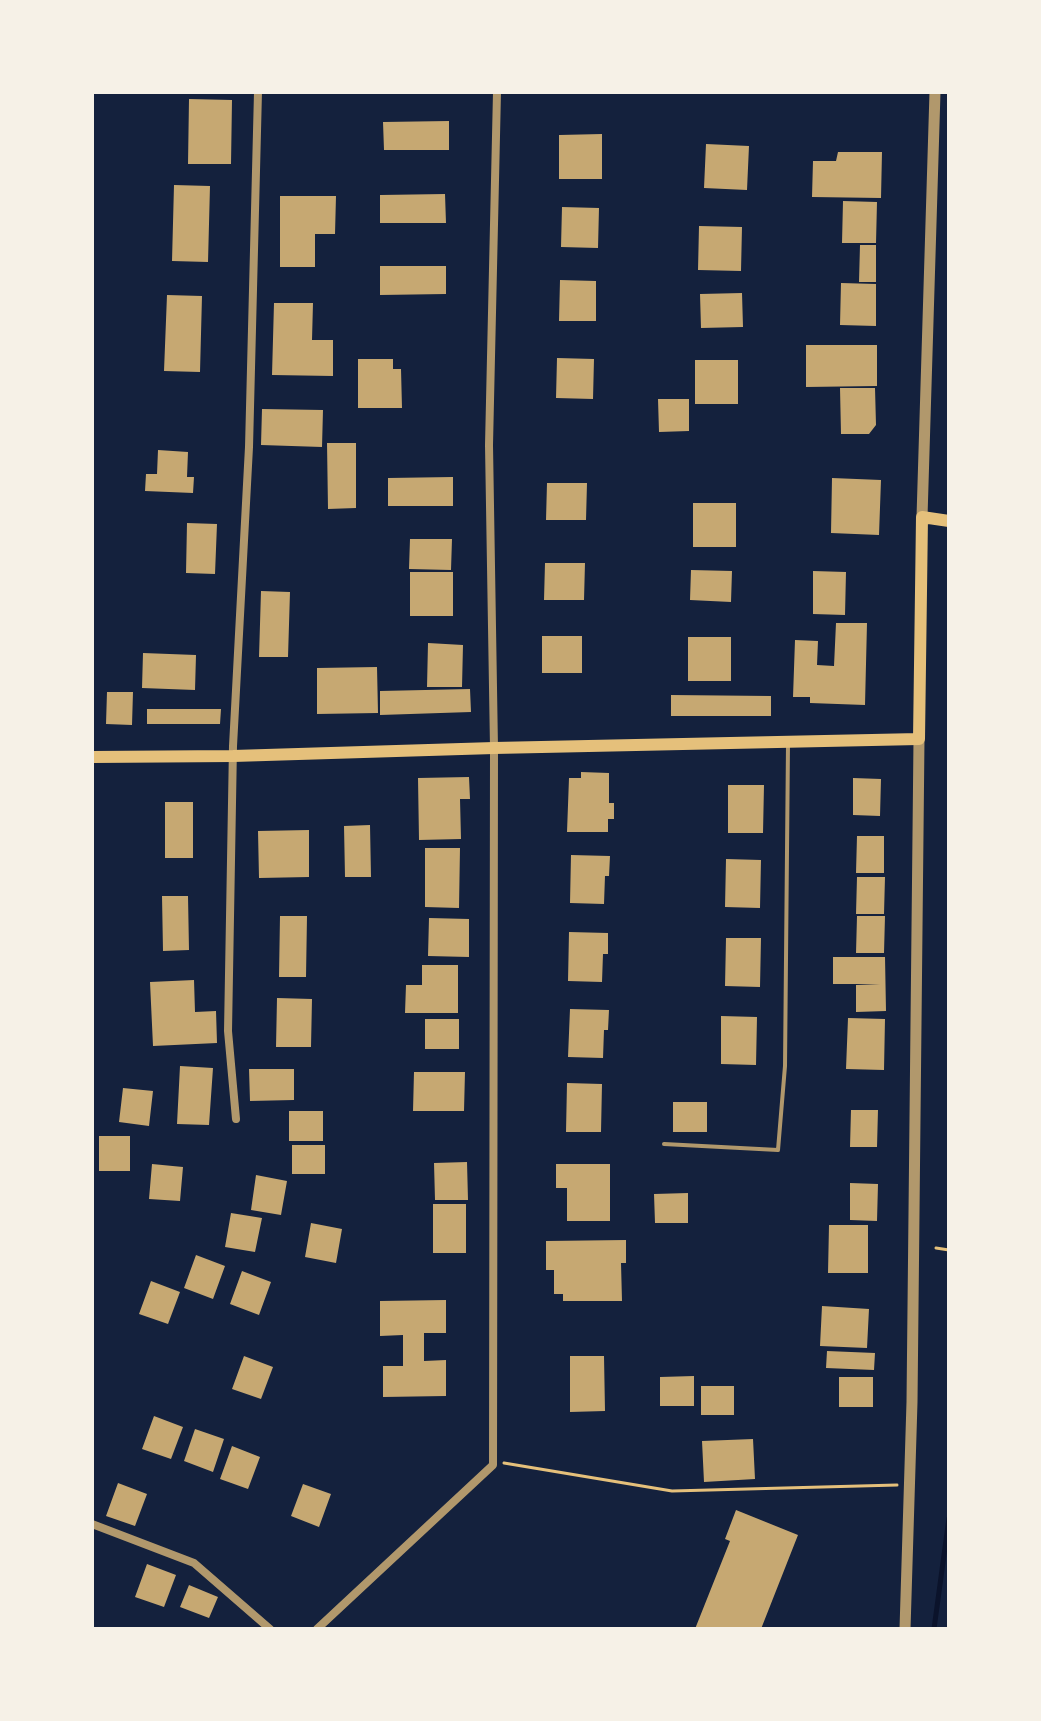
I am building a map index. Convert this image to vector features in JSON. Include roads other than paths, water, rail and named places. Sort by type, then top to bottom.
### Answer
[{"type":"main road","points":[[92,757],[919,739],[922,517],[949,521]]},
{"type":"street","points":[[236,1119],[228,1031],[233,756],[249,447],[258,92]]},
{"type":"street","points":[[317,1629],[493,1463],[494,748],[489,445],[497,92]]},
{"type":"street","points":[[922,517],[935,92]]},
{"type":"street","points":[[905,1629],[919,739]]},
{"type":"street","points":[[92,1524],[194,1563],[270,1629]]},
{"type":"lane","points":[[664,1144],[778,1150],[785,1066],[788,741]]},
{"type":"waterway","points":[[934,1629],[949,1518]]}]
